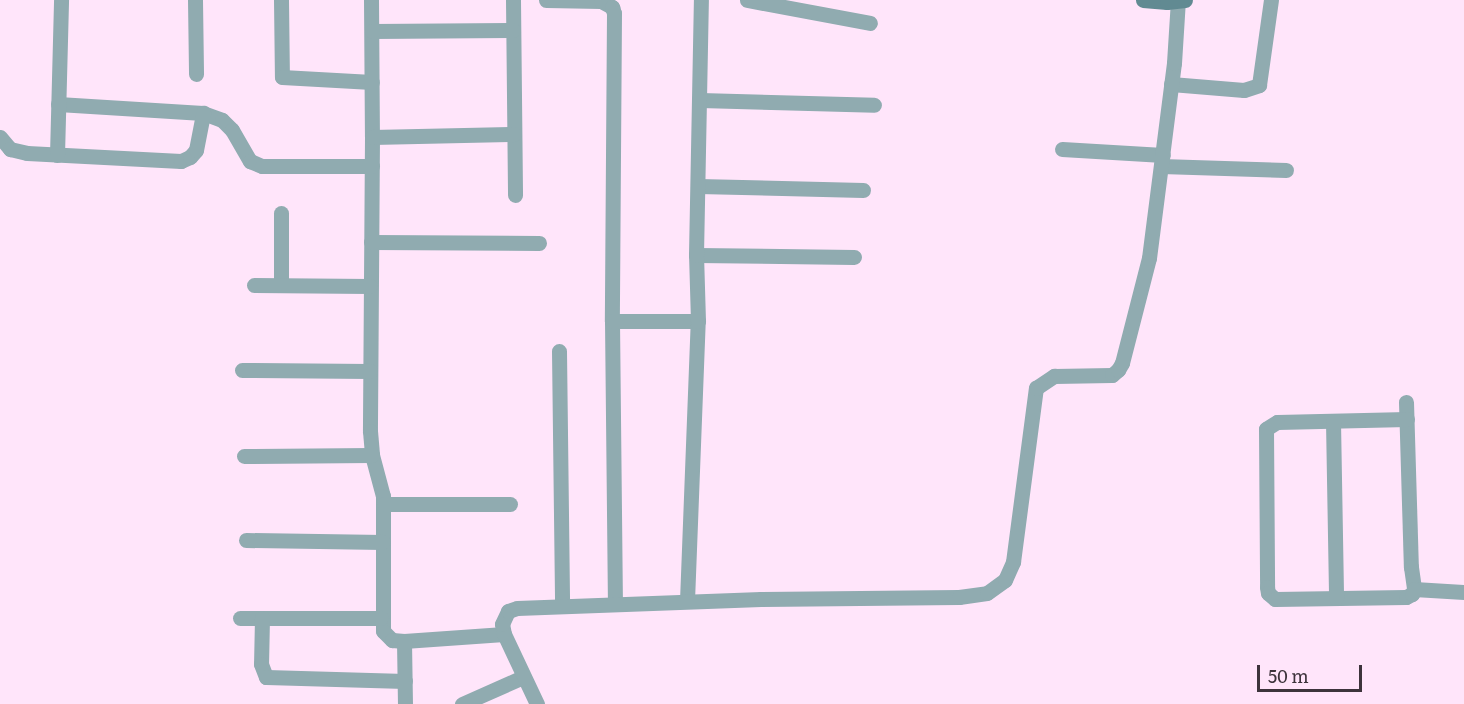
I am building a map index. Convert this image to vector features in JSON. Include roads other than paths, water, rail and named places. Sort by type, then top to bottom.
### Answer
[{"type":"street","points":[[57,155],[61,0]]},
{"type":"street","points":[[195,0],[196,74]]},
{"type":"street","points":[[281,0],[282,77],[372,82]]},
{"type":"street","points":[[371,0],[370,371],[372,455],[384,504],[381,618],[386,637],[404,641],[504,634]]},
{"type":"street","points":[[513,0],[515,195]]},
{"type":"street","points":[[546,0],[601,1],[612,7],[614,13],[612,321],[615,604]]},
{"type":"street","points":[[687,602],[698,321],[696,255],[701,0]]},
{"type":"street","points":[[747,0],[801,5],[870,23]]},
{"type":"street","points":[[1143,0],[1185,0]]},
{"type":"street","points":[[537,704],[504,634],[502,624],[508,611],[517,608],[562,605],[959,597],[987,593],[1005,580],[1013,562],[1036,388],[1044,380],[1054,376],[1112,375],[1118,370],[1147,266],[1171,84],[1178,0]]},
{"type":"street","points":[[1171,84],[1244,90],[1259,85],[1271,0]]},
{"type":"street","points":[[372,31],[513,30]]},
{"type":"street","points":[[700,100],[874,105]]},
{"type":"street","points":[[58,104],[203,113],[222,120],[232,130],[250,161],[262,166],[372,166]]},
{"type":"street","points":[[0,139],[10,149],[27,153],[166,162],[190,157],[196,150],[203,113]]},
{"type":"street","points":[[372,137],[514,134]]},
{"type":"street","points":[[1062,149],[1286,170]]},
{"type":"street","points":[[698,186],[863,190]]},
{"type":"street","points":[[281,213],[281,285]]},
{"type":"street","points":[[371,242],[539,243]]},
{"type":"street","points":[[696,255],[854,257]]},
{"type":"street","points":[[254,285],[370,286]]},
{"type":"street","points":[[612,321],[698,321]]},
{"type":"street","points":[[559,351],[562,605]]},
{"type":"street","points":[[242,370],[370,371]]},
{"type":"street","points":[[1406,402],[1407,420],[1411,567],[1414,588],[1412,594],[1406,597],[1275,599],[1268,593],[1266,429],[1277,422],[1407,420]]},
{"type":"street","points":[[1333,421],[1336,598]]},
{"type":"street","points":[[244,456],[372,455]]},
{"type":"street","points":[[384,504],[510,504]]},
{"type":"street","points":[[246,540],[383,542]]},
{"type":"street","points":[[1414,588],[1464,592]]},
{"type":"street","points":[[240,618],[381,618]]},
{"type":"street","points":[[262,618],[261,664],[266,677],[405,681]]},
{"type":"street","points":[[404,641],[405,704]]},
{"type":"street","points":[[462,704],[523,677]]}]
